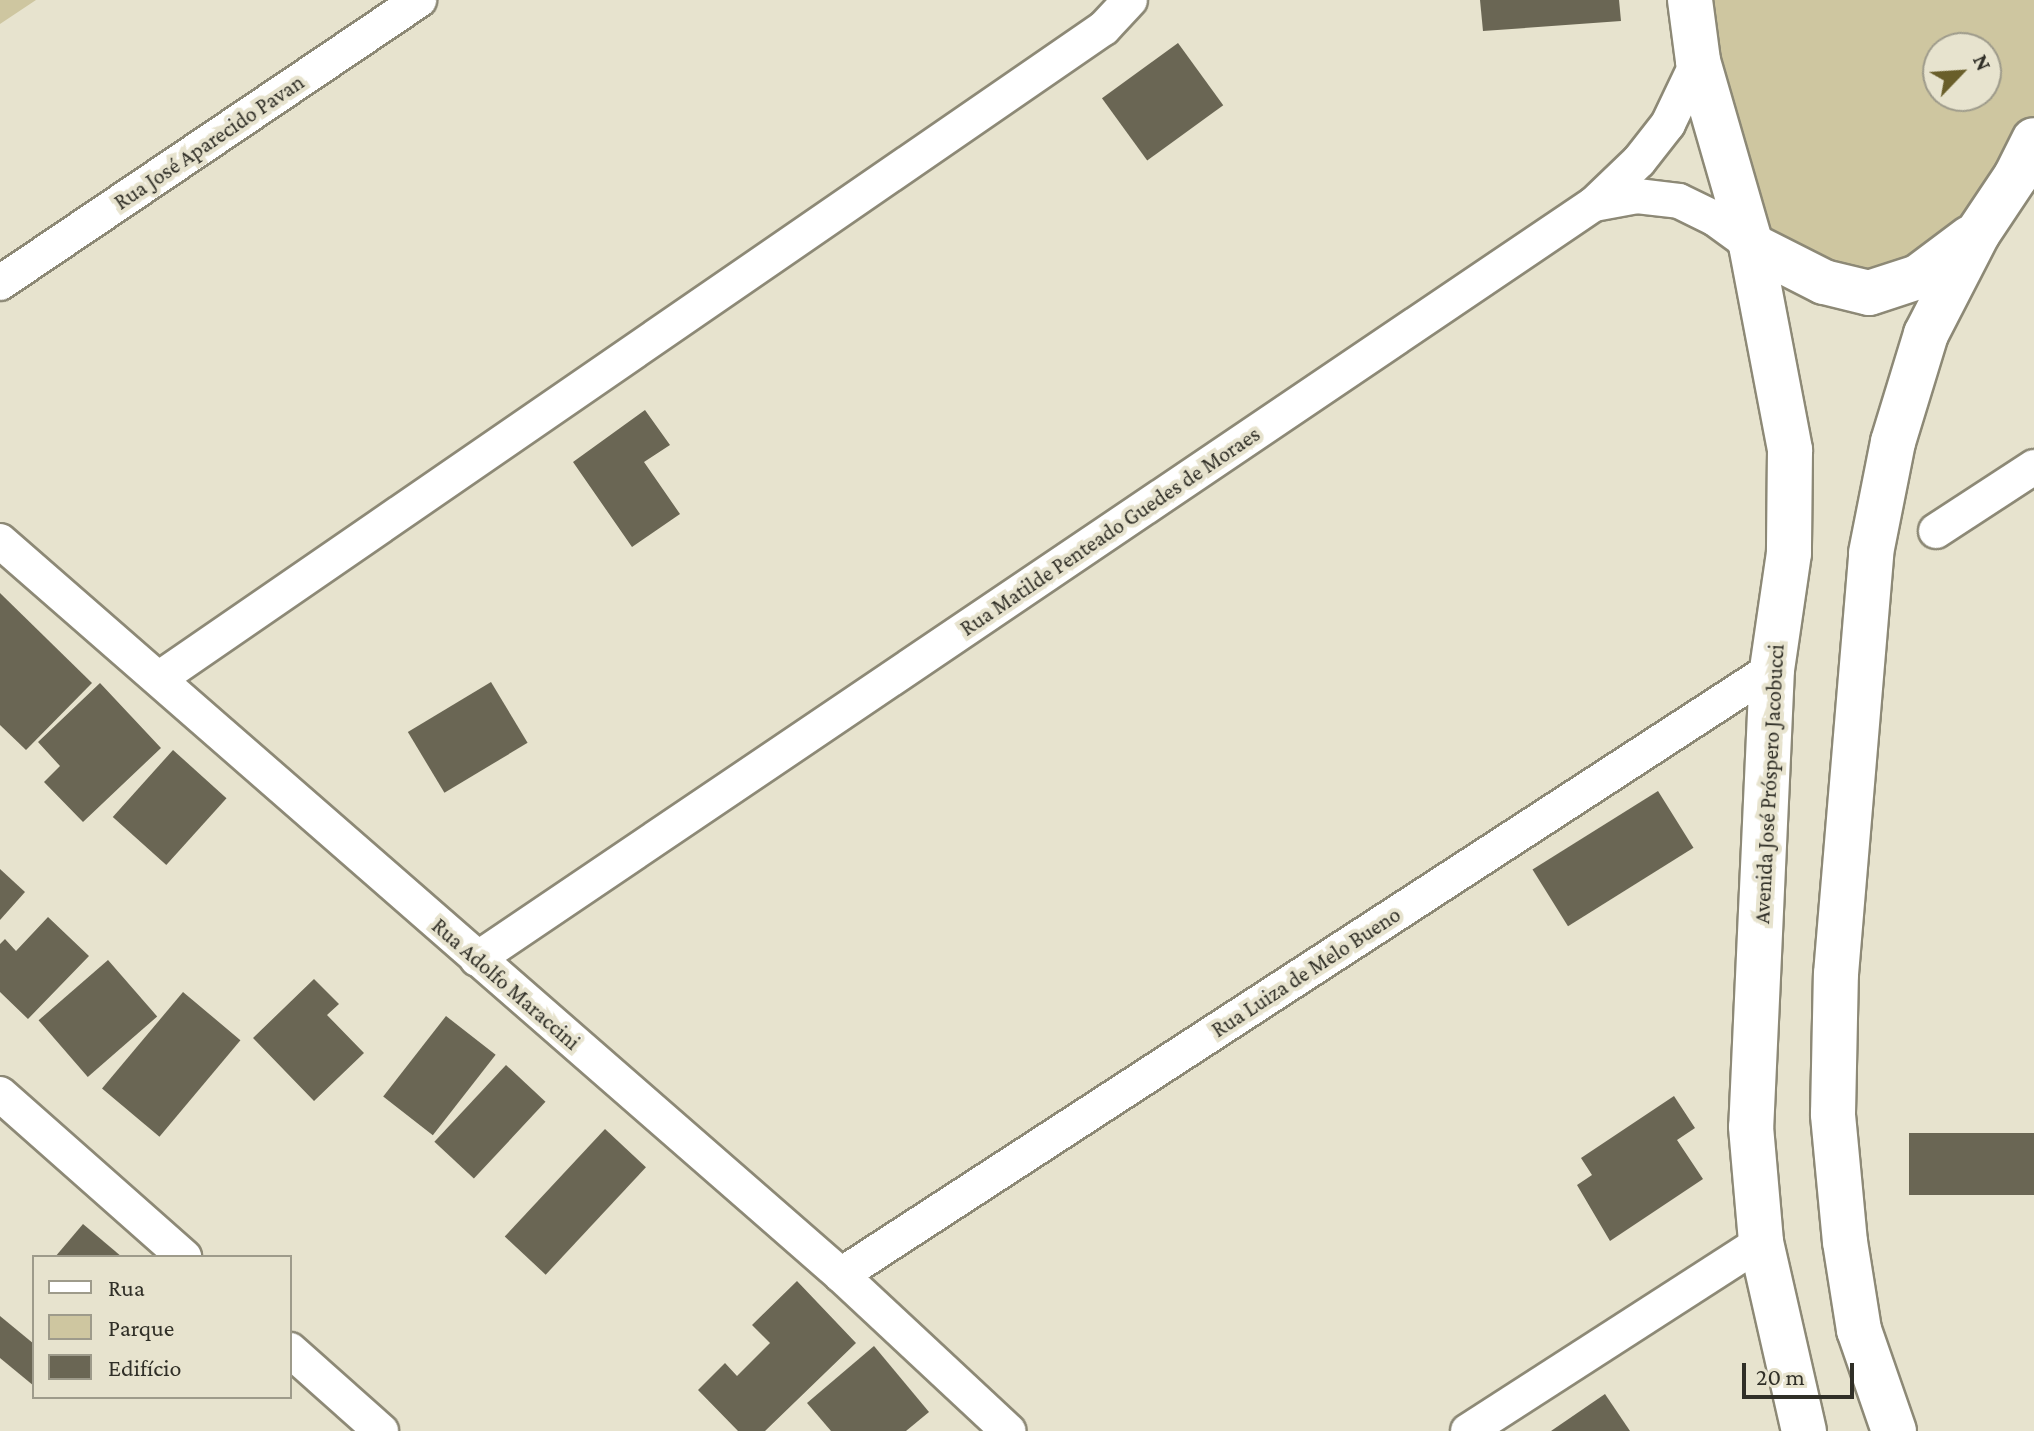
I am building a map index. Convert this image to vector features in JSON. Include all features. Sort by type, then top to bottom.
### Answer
[{"type":"main road","name":"Avenida José Próspero Jacobucci","points":[[1690,0],[1698,61],[1751,245],[1790,450],[1789,553],[1772,669],[1751,1127],[1761,1242],[1804,1431]]},
{"type":"main road","points":[[1894,1431],[1859,1330],[1845,1242],[1833,1114],[1836,974],[1871,553],[1893,442],[1926,334],[1978,233],[2016,176],[2034,140]]},
{"type":"main road","points":[[1751,245],[1824,282],[1869,293],[1918,277],[1978,233]]},
{"type":"street","name":"Rua José Aparecido Pavan","points":[[0,283],[419,0]]},
{"type":"street","points":[[160,678],[1104,28],[1130,0]]},
{"type":"street","name":"Rua Matilde Penteado Guedes de Moraes","points":[[477,959],[1594,204],[1639,161],[1668,124],[1698,61]]},
{"type":"street","points":[[1594,204],[1637,196],[1679,201],[1714,218],[1751,245]]},
{"type":"street","points":[[1936,531],[2034,467]]},
{"type":"street","name":"Rua Adolfo Maraccini","points":[[0,541],[841,1275],[1008,1431]]},
{"type":"street","name":"Rua Luiza de Melo Bueno","points":[[841,1275],[1772,669]]},
{"type":"street","points":[[0,1094],[182,1255]]},
{"type":"street","points":[[1468,1431],[1761,1242]]},
{"type":"street","points":[[292,1352],[381,1431]]},
{"type":"green space","points":[[0,0],[36,0],[0,24]]},
{"type":"green space","points":[[1690,0],[2034,0],[2034,140],[2016,176],[1869,293],[1751,245]]},
{"type":"building","points":[[1480,0],[1619,0],[1621,21],[1483,31]]},
{"type":"building","points":[[1178,43],[1223,105],[1147,161],[1102,98]]},
{"type":"building","points":[[645,410],[670,445],[644,462],[680,514],[632,547],[573,462]]},
{"type":"building","points":[[0,593],[92,683],[26,750],[0,725]]},
{"type":"building","points":[[491,682],[528,743],[444,793],[408,732]]},
{"type":"building","points":[[100,683],[161,748],[83,822],[44,782],[60,766],[38,742]]},
{"type":"building","points":[[173,750],[227,798],[166,865],[113,817]]},
{"type":"building","points":[[1658,791],[1694,848],[1568,926],[1532,869]]},
{"type":"building","points":[[0,869],[25,892],[0,920]]},
{"type":"building","points":[[48,917],[89,956],[28,1019],[0,992],[0,944],[5,939],[16,951]]},
{"type":"building","points":[[108,960],[157,1017],[88,1077],[39,1020]]},
{"type":"building","points":[[314,979],[339,1004],[327,1015],[364,1053],[314,1101],[253,1038]]},
{"type":"building","points":[[183,992],[240,1040],[159,1137],[102,1089]]},
{"type":"building","points":[[446,1016],[496,1055],[433,1135],[383,1096]]},
{"type":"building","points":[[506,1065],[545,1102],[474,1179],[434,1142]]},
{"type":"building","points":[[1674,1096],[1695,1128],[1677,1140],[1703,1179],[1610,1241],[1577,1185],[1592,1175],[1581,1158]]},
{"type":"building","points":[[605,1129],[646,1167],[546,1275],[505,1237]]},
{"type":"building","points":[[1909,1133],[2034,1133],[2034,1195],[1909,1195]]},
{"type":"building","points":[[83,1224],[120,1255],[57,1255]]},
{"type":"building","points":[[797,1281],[856,1343],[765,1431],[738,1431],[698,1390],[725,1363],[737,1376],[770,1343],[752,1325]]},
{"type":"building","points":[[0,1316],[32,1342],[32,1384],[0,1358]]},
{"type":"building","points":[[874,1346],[929,1412],[906,1431],[831,1431],[807,1403]]},
{"type":"building","points":[[1605,1394],[1630,1431],[1551,1431]]}]
